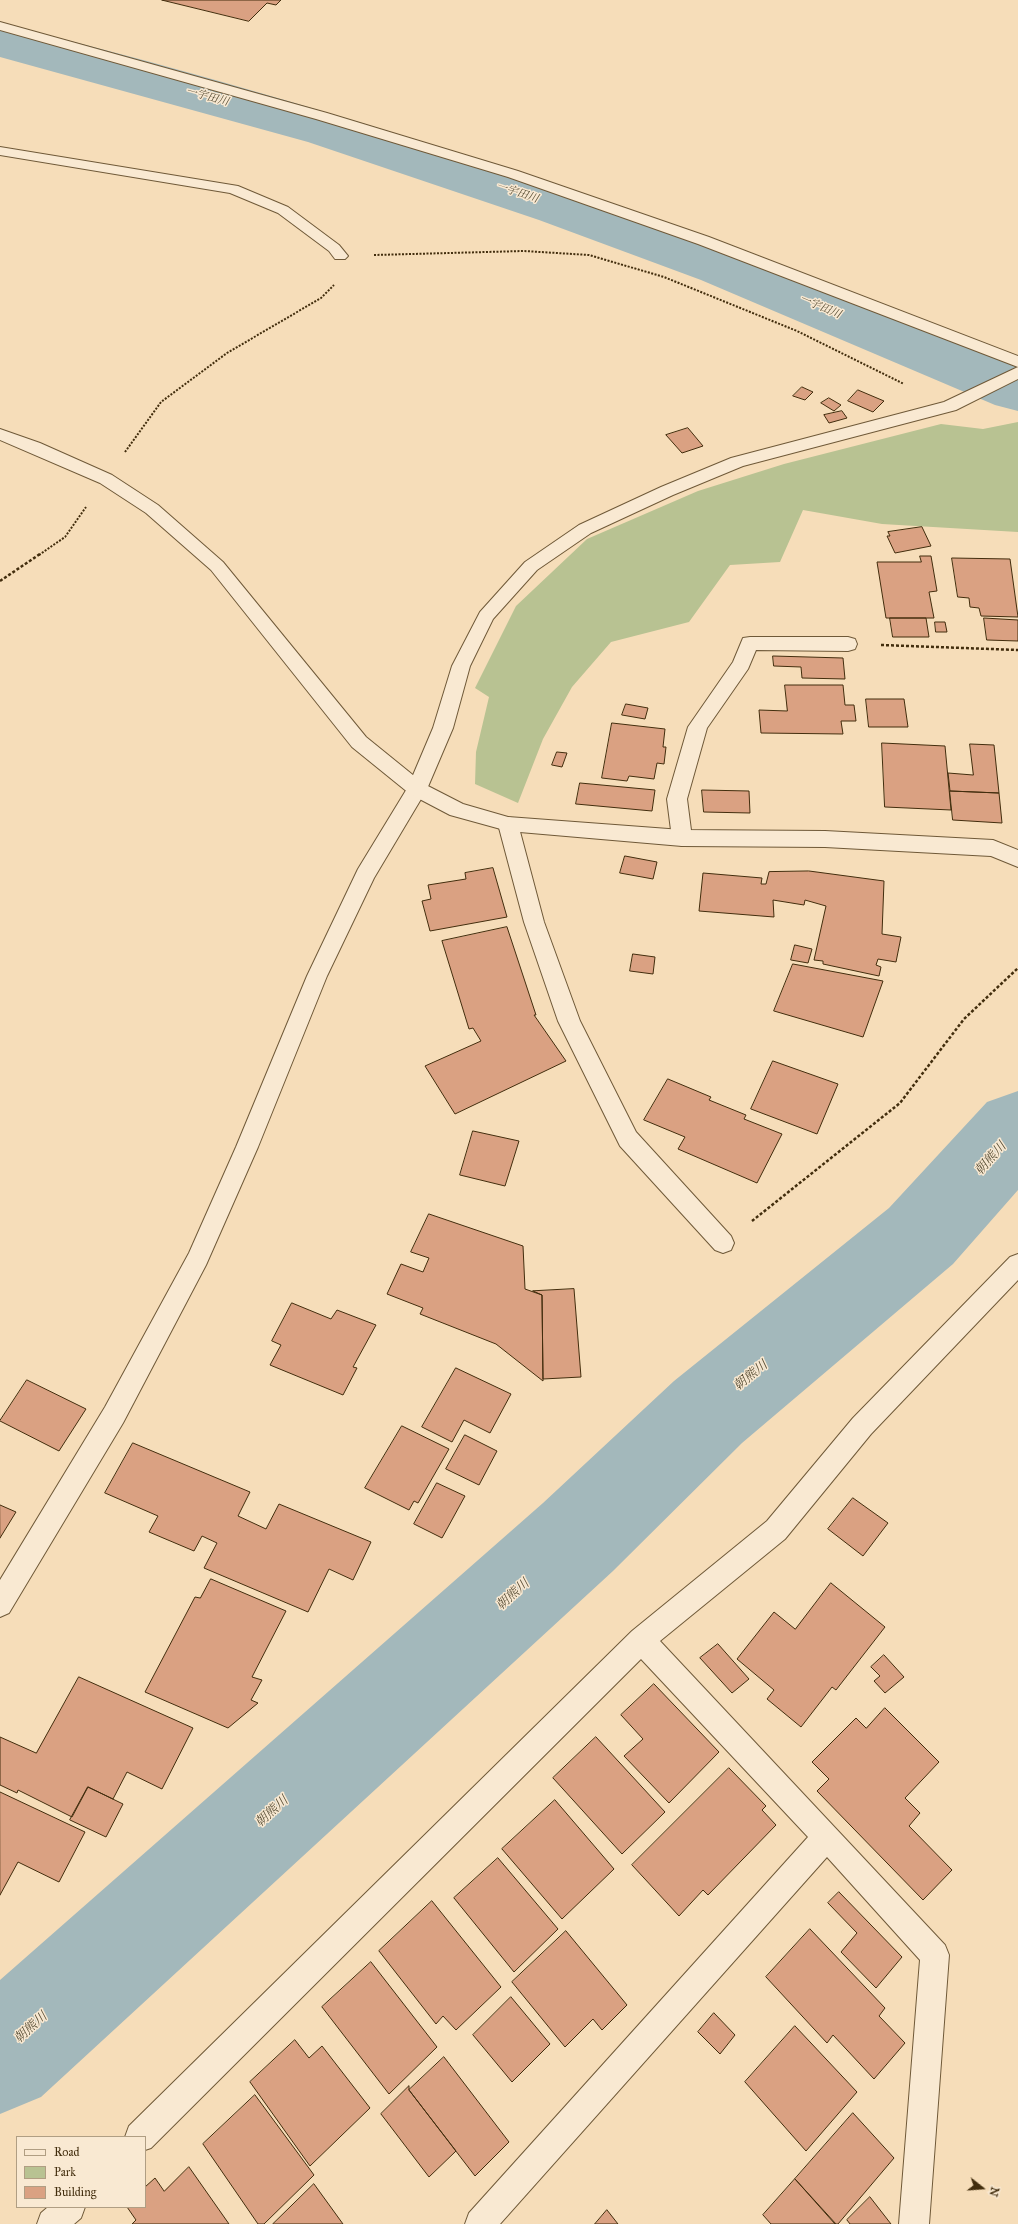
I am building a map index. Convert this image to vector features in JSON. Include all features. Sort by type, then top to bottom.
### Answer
[{"type":"street","points":[[0,26],[342,121],[514,174],[740,253],[1018,362]]},
{"type":"street","points":[[0,151],[114,171],[233,189],[283,210],[334,248],[340,256]]},
{"type":"street","points":[[0,1604],[114,1415],[198,1258],[247,1147],[317,976],[365,875],[417,789],[443,728],[461,666],[486,616],[530,566],[585,529],[737,462],[950,406],[1018,372]]},
{"type":"street","points":[[0,434],[34,447],[106,479],[152,509],[217,566],[359,742],[417,789],[457,810],[508,824],[682,838],[825,839],[993,848],[1018,859]]},
{"type":"street","points":[[682,838],[677,800],[698,727],[741,664],[750,643],[848,644]]},
{"type":"street","points":[[508,824],[534,922],[569,1021],[628,1139],[723,1244]]},
{"type":"street","points":[[141,2136],[641,1640],[776,1530],[862,1426],[1018,1264]]},
{"type":"street","points":[[641,1640],[827,1837],[935,1955],[914,2224]]},
{"type":"street","points":[[480,2224],[827,1837]]},
{"type":"street","points":[[52,2224],[69,2208]]},
{"type":"path","points":[[0,581],[65,537],[161,402],[226,353],[321,298],[343,277],[340,256],[524,251],[589,255],[664,277],[797,331],[950,406]]},
{"type":"path","points":[[848,644],[1018,650]]},
{"type":"path","points":[[723,1244],[900,1103],[964,1019],[1018,968]]},
{"type":"green space","points":[[1018,422],[1018,532],[882,524],[803,510],[780,562],[730,565],[689,622],[611,642],[572,687],[543,739],[518,803],[475,784],[476,752],[489,697],[475,688],[516,606],[587,539],[698,491],[784,464],[941,424],[983,429]]},
{"type":"building","points":[[162,0],[281,0],[276,5],[267,3],[249,21]]},
{"type":"building","points":[[802,387],[813,392],[805,400],[793,396]]},
{"type":"building","points":[[858,390],[884,401],[873,412],[848,401]]},
{"type":"building","points":[[829,398],[841,405],[834,411],[821,403]]},
{"type":"building","points":[[842,411],[847,418],[829,423],[824,415]]},
{"type":"building","points":[[688,428],[703,446],[682,453],[666,435]]},
{"type":"building","points":[[922,527],[931,546],[895,553],[887,536],[890,536],[888,532]]},
{"type":"building","points":[[920,556],[931,556],[937,591],[929,592],[934,618],[886,618],[877,562],[921,562]]},
{"type":"building","points":[[952,558],[1010,559],[1018,617],[981,616],[979,608],[970,607],[969,598],[958,597]]},
{"type":"building","points":[[890,618],[926,618],[929,637],[893,637]]},
{"type":"building","points":[[984,618],[1018,620],[1018,641],[987,640]]},
{"type":"building","points":[[935,622],[945,622],[947,632],[936,632]]},
{"type":"building","points":[[773,656],[843,658],[845,679],[802,678],[801,667],[774,666]]},
{"type":"building","points":[[785,685],[843,685],[845,705],[854,705],[856,721],[841,721],[843,734],[761,733],[759,710],[787,711]]},
{"type":"building","points":[[866,699],[904,699],[908,727],[869,727]]},
{"type":"building","points":[[626,704],[648,708],[645,719],[622,715]]},
{"type":"building","points":[[612,723],[665,729],[663,747],[666,747],[664,764],[657,763],[654,779],[629,776],[627,781],[602,778]]},
{"type":"building","points":[[882,743],[945,746],[951,810],[885,807]]},
{"type":"building","points":[[970,744],[994,745],[999,793],[950,791],[948,773],[973,775]]},
{"type":"building","points":[[557,752],[567,753],[562,767],[552,765]]},
{"type":"building","points":[[580,783],[655,790],[652,811],[576,804]]},
{"type":"building","points":[[702,790],[749,791],[750,813],[704,812]]},
{"type":"building","points":[[950,791],[999,793],[1002,823],[953,820]]},
{"type":"building","points":[[625,856],[657,862],[653,879],[620,873]]},
{"type":"building","points":[[493,868],[507,917],[430,931],[422,901],[431,899],[428,885],[466,879],[465,873]]},
{"type":"building","points":[[809,871],[884,881],[882,934],[901,937],[896,962],[878,959],[876,965],[881,967],[879,976],[823,964],[823,961],[814,960],[826,906],[805,900],[804,905],[773,900],[774,917],[699,911],[703,873],[762,878],[761,884],[766,884],[769,872]]},
{"type":"building","points":[[507,927],[536,1015],[534,1015],[566,1061],[455,1114],[425,1066],[481,1041],[473,1028],[469,1029],[442,941]]},
{"type":"building","points":[[795,945],[812,949],[808,963],[791,960]]},
{"type":"building","points":[[633,954],[655,957],[653,974],[630,971]]},
{"type":"building","points":[[793,964],[883,981],[863,1037],[774,1011]]},
{"type":"building","points":[[773,1061],[838,1084],[817,1134],[751,1109]]},
{"type":"building","points":[[668,1079],[711,1097],[709,1100],[746,1115],[744,1119],[782,1134],[757,1183],[678,1149],[685,1137],[644,1120]]},
{"type":"building","points":[[473,1131],[519,1141],[505,1186],[460,1175]]},
{"type":"building","points":[[429,1214],[523,1246],[525,1289],[542,1295],[543,1381],[496,1344],[420,1314],[423,1308],[387,1294],[401,1264],[423,1272],[429,1258],[411,1252]]},
{"type":"building","points":[[574,1289],[581,1377],[543,1379],[542,1295],[533,1291]]},
{"type":"building","points":[[292,1303],[331,1319],[337,1310],[376,1325],[353,1367],[357,1368],[343,1395],[270,1365],[281,1345],[272,1341]]},
{"type":"building","points":[[456,1368],[511,1394],[490,1433],[464,1420],[452,1442],[422,1427]]},
{"type":"building","points":[[27,1380],[86,1409],[59,1451],[0,1421]]},
{"type":"building","points":[[402,1426],[449,1449],[418,1503],[414,1501],[409,1510],[365,1488]]},
{"type":"building","points":[[465,1435],[497,1451],[479,1485],[446,1469]]},
{"type":"building","points":[[133,1443],[250,1492],[238,1516],[266,1529],[279,1504],[371,1542],[353,1580],[329,1569],[308,1612],[204,1568],[217,1543],[202,1536],[194,1551],[149,1532],[158,1516],[105,1493]]},
{"type":"building","points":[[437,1483],[465,1496],[442,1538],[414,1524]]},
{"type":"building","points":[[853,1498],[888,1523],[863,1556],[828,1529]]},
{"type":"building","points":[[0,1505],[16,1512],[0,1538]]},
{"type":"building","points":[[211,1579],[286,1611],[252,1677],[262,1680],[251,1700],[258,1703],[228,1728],[145,1692],[195,1597],[200,1598]]},
{"type":"building","points":[[831,1583],[885,1627],[836,1690],[832,1687],[801,1727],[767,1699],[774,1690],[737,1659],[774,1612],[795,1629]]},
{"type":"building","points":[[718,1644],[749,1679],[732,1693],[700,1658]]},
{"type":"building","points":[[884,1655],[904,1677],[885,1693],[874,1681],[880,1676],[871,1667]]},
{"type":"building","points":[[79,1677],[193,1728],[162,1789],[127,1772],[113,1799],[88,1787],[72,1817],[18,1790],[17,1793],[0,1785],[0,1737],[36,1753]]},
{"type":"building","points":[[654,1684],[719,1752],[669,1803],[624,1756],[643,1739],[621,1715]]},
{"type":"building","points":[[885,1708],[939,1762],[905,1798],[920,1813],[909,1826],[952,1870],[923,1900],[817,1791],[829,1779],[812,1762],[856,1718],[866,1728]]},
{"type":"building","points":[[596,1737],[665,1812],[622,1854],[553,1778]]},
{"type":"building","points":[[729,1768],[766,1806],[762,1810],[776,1825],[708,1895],[703,1890],[679,1916],[632,1865]]},
{"type":"building","points":[[88,1787],[123,1804],[106,1837],[70,1820]]},
{"type":"building","points":[[0,1792],[85,1832],[59,1882],[18,1862],[0,1895]]},
{"type":"building","points":[[555,1800],[614,1869],[562,1919],[502,1849]]},
{"type":"building","points":[[498,1858],[558,1929],[514,1972],[454,1898]]},
{"type":"building","points":[[839,1892],[902,1957],[876,1988],[841,1952],[857,1933],[828,1903]]},
{"type":"building","points":[[432,1901],[501,1987],[456,2030],[443,2016],[436,2024],[379,1951]]},
{"type":"building","points":[[810,1929],[885,2008],[879,2016],[905,2043],[874,2079],[833,2035],[827,2043],[766,1977]]},
{"type":"building","points":[[566,1931],[627,2005],[602,2030],[593,2019],[565,2047],[512,1982]]},
{"type":"building","points":[[371,1962],[437,2047],[389,2094],[322,2007]]},
{"type":"building","points":[[511,1997],[550,2044],[512,2082],[473,2035]]},
{"type":"building","points":[[714,2013],[735,2035],[720,2054],[698,2032]]},
{"type":"building","points":[[795,2026],[857,2092],[806,2151],[745,2082]]},
{"type":"building","points":[[295,2040],[309,2058],[322,2046],[370,2108],[310,2166],[250,2082]]},
{"type":"building","points":[[444,2057],[509,2142],[475,2176],[409,2090]]},
{"type":"building","points":[[409,2086],[409,2090],[456,2151],[429,2177],[381,2114]]},
{"type":"building","points":[[255,2095],[314,2175],[264,2224],[258,2224],[203,2144]]},
{"type":"building","points":[[853,2113],[894,2158],[838,2224],[836,2224],[795,2179]]},
{"type":"building","points":[[189,2167],[229,2224],[132,2224],[136,2220],[128,2208],[146,2208],[146,2186],[155,2178],[164,2191]]},
{"type":"building","points":[[795,2179],[835,2224],[771,2224],[763,2215]]},
{"type":"building","points":[[314,2184],[343,2224],[273,2224]]},
{"type":"building","points":[[870,2197],[891,2224],[850,2224],[847,2220]]},
{"type":"building","points":[[607,2210],[618,2224],[595,2224]]},
{"type":"waterway","name":"一宇田川","points":[[0,40],[328,130],[560,207],[723,267],[1018,390]]},
{"type":"waterway","name":"朝熊川","points":[[0,2056],[578,1537],[708,1412],[921,1236],[1018,1128]]}]
